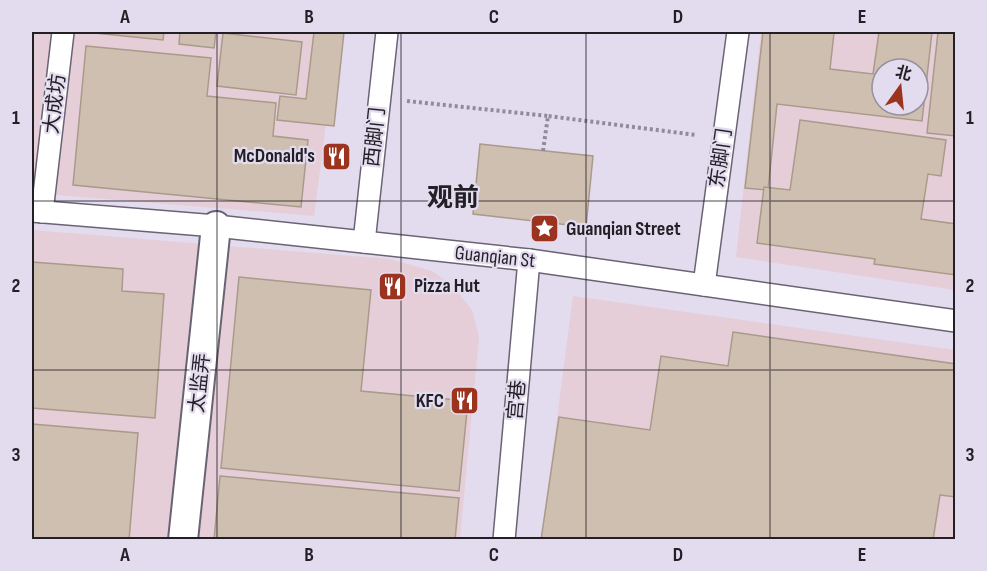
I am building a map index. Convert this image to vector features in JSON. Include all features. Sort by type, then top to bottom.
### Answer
[{"type":"street","name":"大成坊","points":[[37,211],[63,32]]},
{"type":"street","name":"西脚门","points":[[364,242],[387,32]]},
{"type":"street","name":"东脚门","points":[[704,285],[738,32]]},
{"type":"street","name":"Guanqian St","points":[[37,211],[216,226],[529,260],[956,321]]},
{"type":"street","name":"太监弄","points":[[183,540],[216,226]]},
{"type":"street","name":"宫巷","points":[[504,540],[529,260]]},
{"type":"path","points":[[380,98],[548,116],[724,139]]},
{"type":"path","points":[[543,151],[548,116]]},
{"type":"shaded area","points":[[32,32],[338,32],[314,216],[32,193]]},
{"type":"shaded area","points":[[761,32],[955,32],[955,290],[736,257]]},
{"type":"shaded area","points":[[32,230],[390,259],[432,271],[453,286],[472,310],[479,337],[460,539],[32,539]]},
{"type":"shaded area","points":[[573,296],[955,350],[955,539],[541,540]]},
{"type":"building","points":[[95,32],[164,32],[163,40]]},
{"type":"building","points":[[180,32],[216,32],[214,48],[179,44]]},
{"type":"building","points":[[314,32],[344,32],[334,126],[277,120],[280,96],[306,99]]},
{"type":"building","points":[[763,32],[834,33],[830,69],[870,74],[870,115],[777,104],[768,190],[745,188]]},
{"type":"building","points":[[879,32],[932,32],[929,57],[875,57]]},
{"type":"building","points":[[938,32],[956,32],[956,136],[927,133]]},
{"type":"building","points":[[223,33],[302,42],[296,95],[217,86]]},
{"type":"building","points":[[86,46],[211,58],[207,96],[276,103],[273,136],[308,140],[301,207],[73,185]]},
{"type":"building","points":[[888,117],[922,117],[922,121]]},
{"type":"building","points":[[800,120],[946,140],[941,176],[928,174],[921,219],[956,224],[956,275],[874,264],[875,259],[757,243],[764,187],[790,190]]},
{"type":"building","points":[[480,144],[593,156],[586,227],[473,214]]},
{"type":"building","points":[[32,262],[123,269],[122,291],[164,294],[155,418],[32,408]]},
{"type":"building","points":[[239,277],[371,290],[361,391],[468,401],[459,491],[221,468]]},
{"type":"building","points":[[733,332],[956,364],[956,497],[940,495],[933,540],[541,540],[559,417],[650,430],[661,356],[728,366]]},
{"type":"building","points":[[32,424],[138,433],[129,540],[32,540]]},
{"type":"building","points":[[220,476],[459,498],[455,540],[214,540]]},
{"type":"place","name":"McDonald's","points":[[336,156]]},
{"type":"place","name":"Guanqian Street","points":[[545,229]]},
{"type":"place","name":"Pizza Hut","points":[[393,286]]},
{"type":"place","name":"KFC","points":[[465,401]]},
{"type":"district","name":"观前","points":[[453,198]]}]
